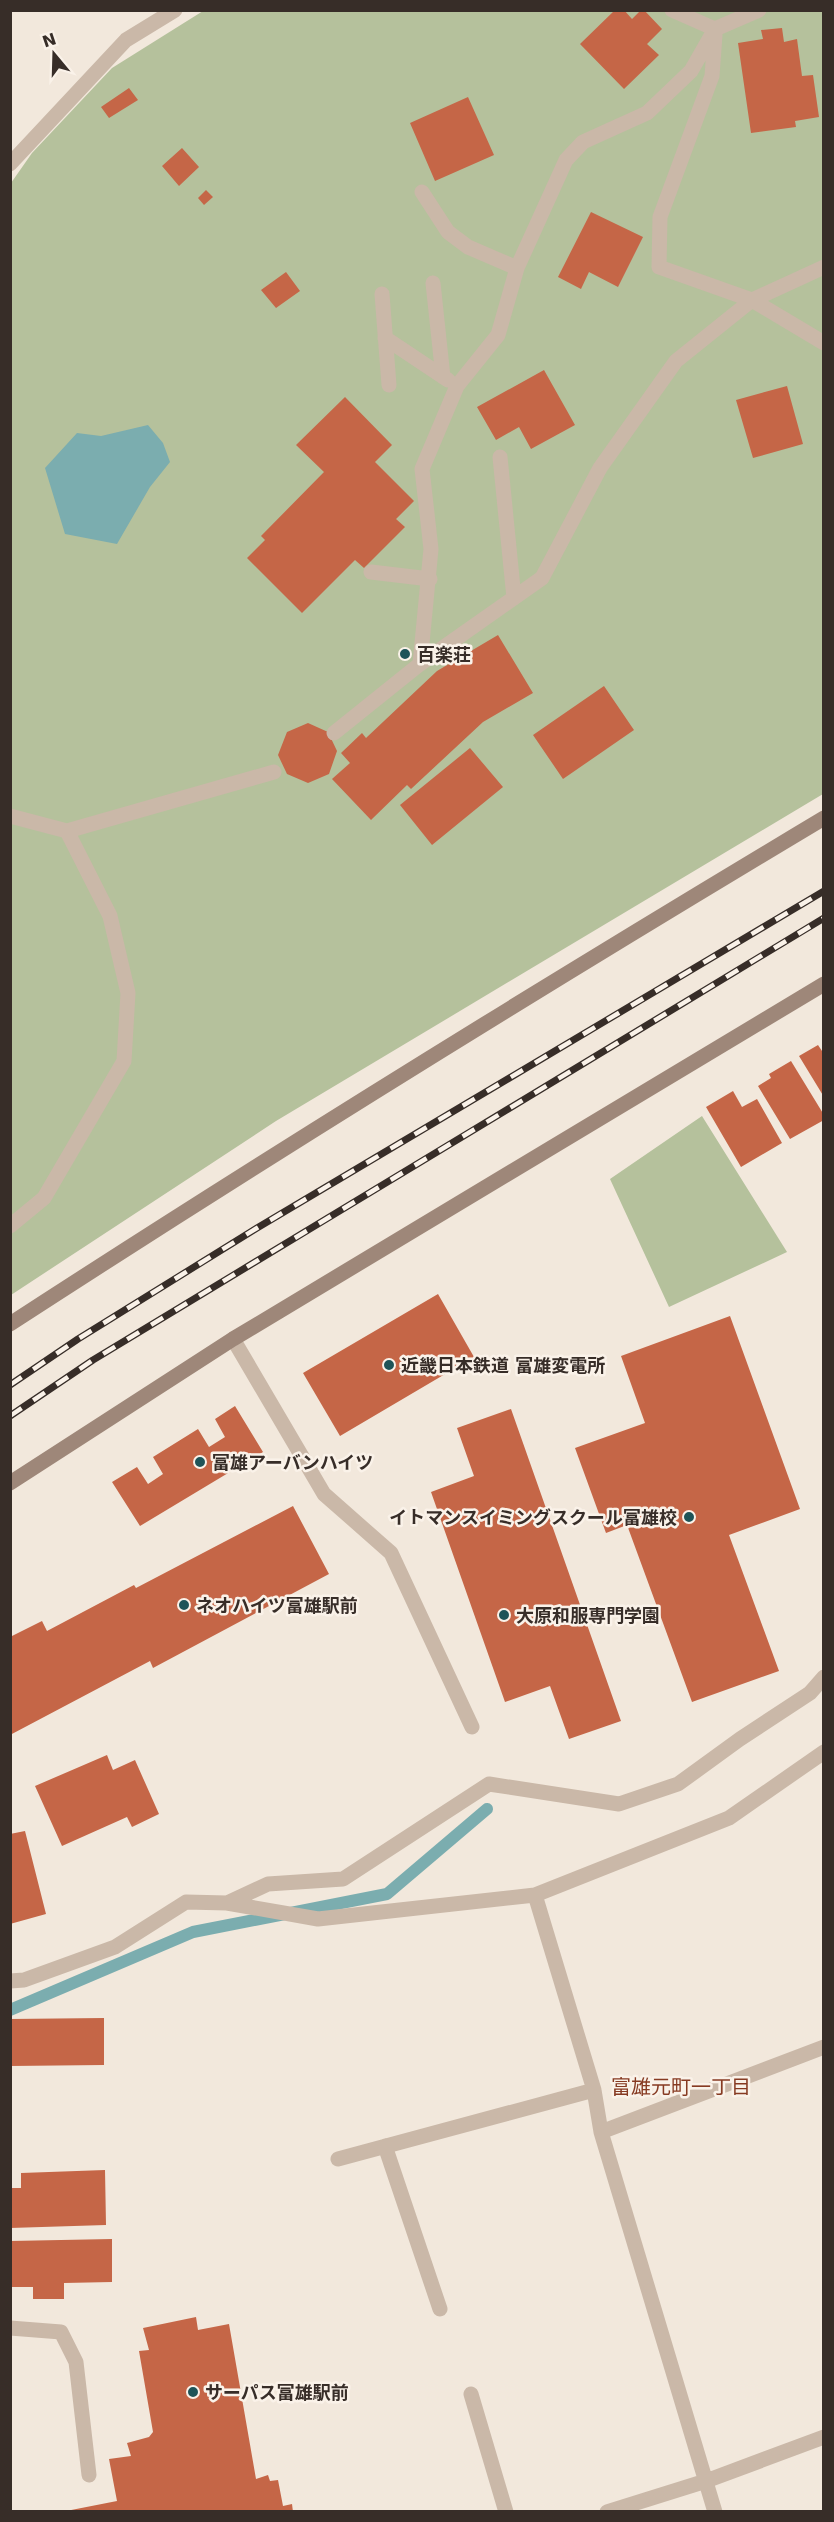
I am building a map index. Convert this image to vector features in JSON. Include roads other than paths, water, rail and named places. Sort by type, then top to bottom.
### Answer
[{"type":"street","points":[[10,164],[126,40],[175,10]]},
{"type":"street","points":[[672,10],[716,29]]},
{"type":"street","points":[[420,664],[430,579],[431,549],[422,469],[457,386],[498,335],[517,268],[566,160],[583,142],[647,113],[691,70],[716,29],[759,10]]},
{"type":"street","points":[[716,29],[712,76],[660,217],[659,267],[752,300],[824,343]]},
{"type":"street","points":[[422,192],[448,232],[468,247],[517,268]]},
{"type":"street","points":[[334,733],[420,664],[542,578],[600,468],[676,361],[752,300],[824,267]]},
{"type":"street","points":[[433,283],[443,377]]},
{"type":"street","points":[[382,294],[389,385]]},
{"type":"street","points":[[385,338],[457,386]]},
{"type":"street","points":[[500,457],[514,598]]},
{"type":"street","points":[[371,572],[430,579]]},
{"type":"street","points":[[10,816],[67,831],[274,772]]},
{"type":"street","points":[[10,1324],[668,911],[824,818]]},
{"type":"street","points":[[10,1226],[44,1198],[124,1061],[128,993],[110,916],[67,831]]},
{"type":"street","points":[[10,1483],[233,1339],[823,986]]},
{"type":"street","points":[[233,1339],[324,1494],[391,1553],[472,1727]]},
{"type":"street","points":[[227,1903],[268,1884],[343,1879],[489,1784],[619,1804],[678,1784],[740,1739],[810,1694],[824,1677]]},
{"type":"street","points":[[10,1981],[24,1980],[115,1947],[186,1902],[227,1903],[318,1919],[535,1894],[729,1818],[824,1752]]},
{"type":"street","points":[[535,1894],[594,2090],[602,2132],[715,2511]]},
{"type":"street","points":[[602,2132],[824,2047]]},
{"type":"street","points":[[338,2159],[594,2090]]},
{"type":"street","points":[[385,2146],[440,2309]]},
{"type":"street","points":[[10,2328],[61,2332],[76,2362],[89,2475]]},
{"type":"street","points":[[471,2394],[506,2511]]},
{"type":"street","points":[[607,2511],[706,2481],[824,2437]]},
{"type":"water","points":[[148,425],[163,443],[170,462],[150,487],[117,544],[65,534],[45,468],[77,433],[101,436]]},
{"type":"waterway","points":[[10,2010],[193,1932],[387,1894],[487,1809]]},
{"type":"railway","points":[[10,1385],[78,1339],[257,1228],[824,891]]},
{"type":"railway","points":[[10,1416],[93,1360],[824,918]]},
{"type":"place","name":"百楽荘","points":[[405,654]]},
{"type":"place","name":"近畿日本鉄道 富雄変電所","points":[[389,1365]]},
{"type":"place","name":"富雄アーバンハイツ","points":[[200,1462]]},
{"type":"place","name":"イトマンスイミングスクール富雄校","points":[[689,1517]]},
{"type":"place","name":"ネオハイツ富雄駅前","points":[[184,1605]]},
{"type":"place","name":"大原和服専門学園","points":[[504,1615]]},
{"type":"place","name":"サーパス富雄駅前","points":[[193,2392]]},
{"type":"district","name":"富雄元町一丁目","points":[[681,2087]]}]
